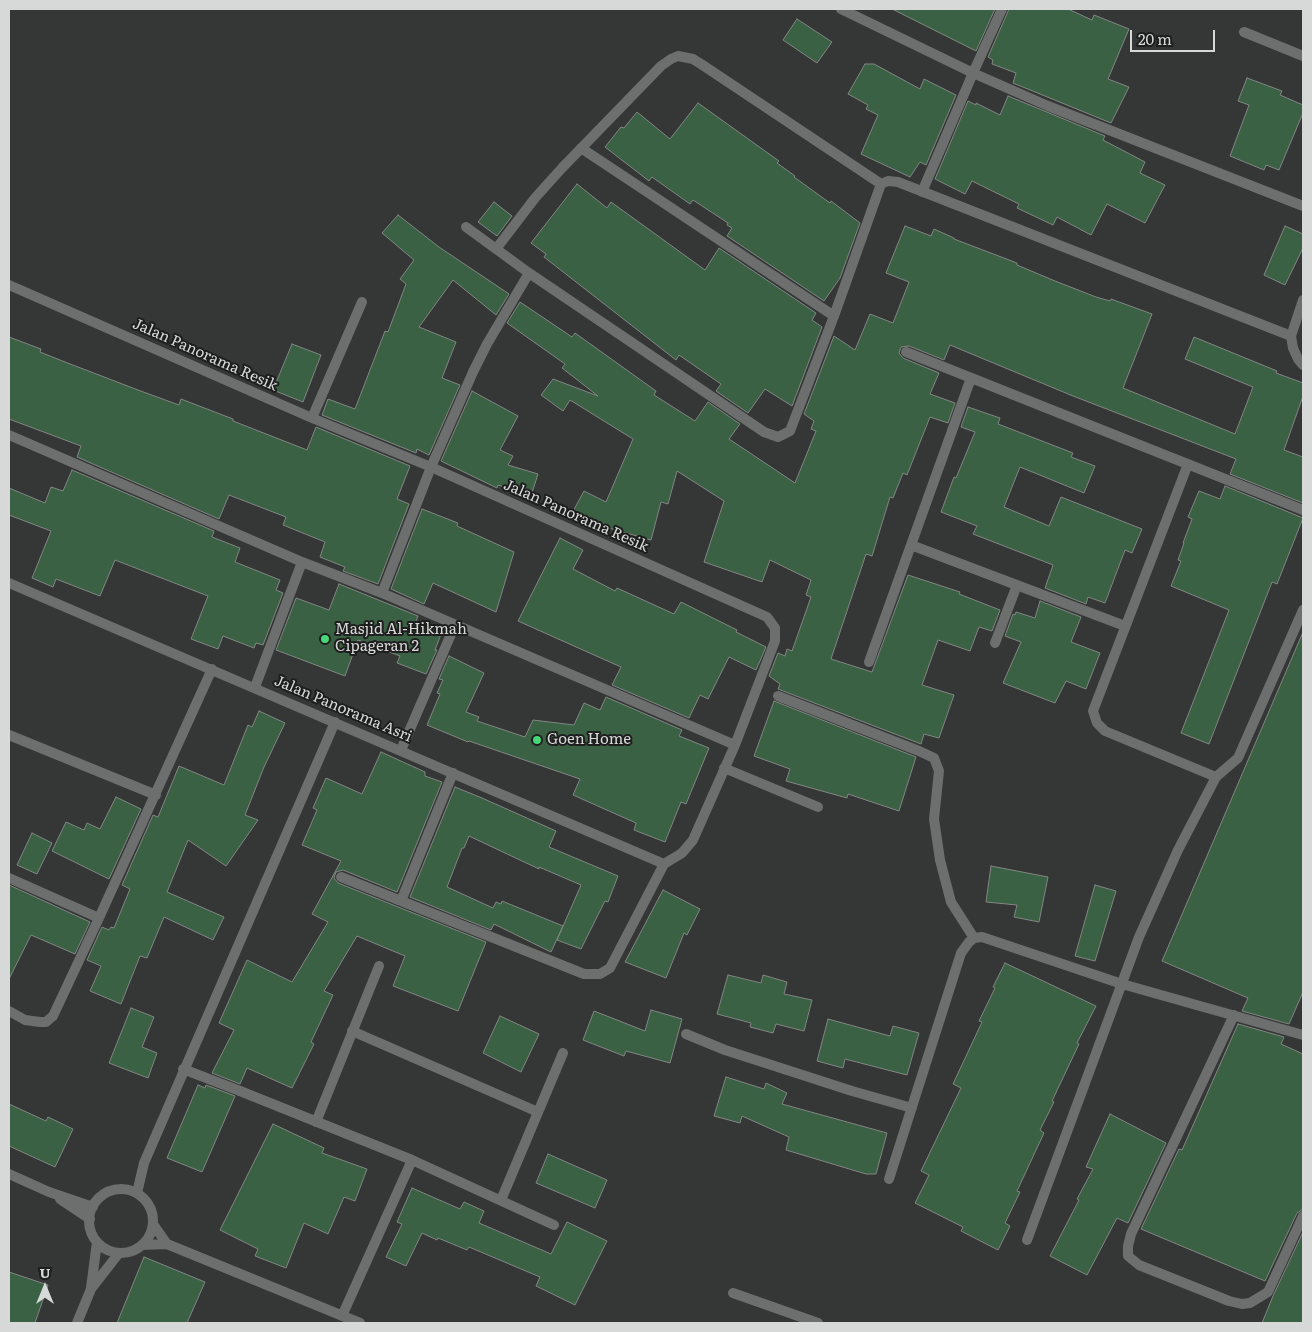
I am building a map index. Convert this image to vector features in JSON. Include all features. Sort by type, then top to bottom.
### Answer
[{"type":"street","points":[[841,9],[973,73],[1048,106],[1303,206]]},
{"type":"street","points":[[922,192],[1002,9]]},
{"type":"street","points":[[1244,32],[1303,56]]},
{"type":"street","points":[[496,249],[535,198],[581,148],[661,66],[678,56],[701,64],[881,184]]},
{"type":"street","points":[[581,148],[834,316]]},
{"type":"street","points":[[466,227],[529,273],[764,432],[778,437],[790,431],[834,316],[881,184],[888,181],[898,182],[1291,336]]},
{"type":"street","points":[[382,593],[432,467],[487,344],[529,273]]},
{"type":"street","name":"Jalan Panorama Resik","points":[[9,285],[312,418],[432,467],[767,617],[775,628],[775,641],[735,745],[693,840],[682,853],[664,864],[610,968],[600,974],[584,974],[401,901]]},
{"type":"street","points":[[1303,300],[1291,336],[1292,348],[1303,365]]},
{"type":"street","points":[[312,418],[362,302]]},
{"type":"street","points":[[906,352],[1303,510]]},
{"type":"street","points":[[869,662],[971,378]]},
{"type":"street","points":[[9,436],[302,562],[382,593],[735,745]]},
{"type":"street","points":[[1188,464],[1093,711],[1097,723],[1105,732],[1216,777]]},
{"type":"street","points":[[911,545],[1125,626]]},
{"type":"street","points":[[255,687],[302,562]]},
{"type":"street","name":"Jalan Panorama Asri","points":[[9,583],[664,864]]},
{"type":"street","points":[[995,643],[1017,585]]},
{"type":"street","points":[[1028,1240],[1139,937],[1178,850],[1216,777],[1238,758],[1303,610]]},
{"type":"street","points":[[401,750],[455,625]]},
{"type":"street","points":[[9,1011],[25,1020],[40,1022],[46,1022],[53,1016],[100,918],[212,669]]},
{"type":"street","points":[[778,696],[934,758],[939,771],[934,819],[940,860],[951,902],[974,938]]},
{"type":"street","points":[[137,1193],[142,1169],[183,1069],[335,722]]},
{"type":"street","points":[[9,735],[156,795]]},
{"type":"street","points":[[724,768],[818,807]]},
{"type":"street","points":[[341,877],[401,901],[453,773]]},
{"type":"street","points":[[9,878],[100,918]]},
{"type":"street","points":[[889,1179],[961,953],[968,942],[974,938],[982,937],[1122,984],[1303,1033]]},
{"type":"street","points":[[316,1122],[379,966]]},
{"type":"street","points":[[1234,1015],[1133,1228],[1128,1246],[1128,1256],[1139,1265],[1229,1300],[1242,1304],[1250,1303],[1268,1292],[1303,1216]]},
{"type":"street","points":[[352,1031],[538,1112]]},
{"type":"street","points":[[686,1034],[725,1050],[852,1092],[912,1108]]},
{"type":"street","points":[[501,1200],[564,1053]]},
{"type":"street","points":[[183,1069],[412,1160],[554,1224]]},
{"type":"street","points":[[342,1316],[412,1160]]},
{"type":"street","points":[[124,1190],[142,1169]]},
{"type":"street","points":[[9,1174],[49,1192],[93,1207]]},
{"type":"street","points":[[124,1190],[137,1193],[146,1200],[152,1211],[153,1224],[150,1236],[142,1245],[132,1251],[119,1253],[107,1250],[97,1242],[91,1231],[90,1219],[93,1207],[100,1197],[112,1191],[124,1190]]},
{"type":"street","points":[[49,1192],[90,1219]]},
{"type":"street","points":[[153,1224],[167,1244]]},
{"type":"street","points":[[77,1323],[91,1289],[97,1242]]},
{"type":"street","points":[[142,1245],[167,1244],[360,1323]]},
{"type":"street","points":[[91,1289],[119,1253]]},
{"type":"street","points":[[733,1293],[818,1323]]},
{"type":"building","points":[[892,9],[995,9],[976,51]]},
{"type":"building","points":[[1009,9],[1068,9],[1092,20],[1094,15],[1129,29],[1108,79],[1129,87],[1111,123],[1013,83],[1016,73],[992,64],[993,60],[988,57]]},
{"type":"building","points":[[797,19],[832,42],[817,63],[783,40]]},
{"type":"building","points":[[865,64],[874,64],[920,89],[924,79],[956,95],[926,165],[920,162],[910,177],[861,154],[878,115],[866,109],[868,105],[848,94]]},
{"type":"building","points":[[1247,78],[1282,91],[1280,95],[1303,105],[1303,113],[1279,170],[1266,165],[1264,170],[1230,156],[1249,105],[1238,101]]},
{"type":"building","points":[[1008,96],[1105,136],[1103,140],[1145,162],[1140,173],[1165,185],[1145,223],[1107,204],[1091,235],[1057,217],[1053,225],[1017,208],[1019,204],[972,181],[965,194],[935,179],[968,101],[1000,115]]},
{"type":"building","points":[[698,103],[779,161],[777,163],[794,177],[860,223],[840,278],[824,301],[727,236],[732,228],[727,225],[728,223],[693,200],[690,204],[652,177],[649,181],[605,147],[621,127],[624,128],[637,112],[670,139]]},
{"type":"building","points":[[577,184],[607,208],[611,202],[705,270],[719,248],[816,313],[812,320],[822,327],[792,406],[765,389],[748,413],[716,391],[721,384],[679,355],[676,360],[544,257],[546,254],[531,243]]},
{"type":"building","points":[[494,202],[512,216],[497,236],[478,222]]},
{"type":"building","points":[[398,215],[439,247],[509,294],[496,315],[453,280],[419,327],[456,342],[442,378],[460,385],[429,455],[417,449],[416,453],[322,415],[328,399],[355,409],[385,331],[388,332],[406,284],[400,279],[414,260],[382,233]]},
{"type":"building","points":[[905,226],[931,236],[934,229],[1096,297],[1110,301],[1111,299],[1152,314],[1123,388],[1235,434],[1253,387],[1185,359],[1194,337],[1303,383],[1303,396],[1284,450],[1303,457],[1303,503],[1230,474],[1236,459],[1073,396],[950,345],[944,360],[909,346],[901,347],[899,353],[903,358],[939,373],[930,394],[955,403],[948,423],[930,417],[907,475],[903,473],[893,498],[890,497],[872,556],[866,554],[831,659],[872,672],[908,575],[960,592],[959,594],[1000,610],[992,631],[979,627],[970,651],[938,640],[922,685],[954,695],[939,738],[924,734],[921,744],[778,689],[780,684],[769,676],[778,653],[785,656],[787,649],[792,651],[811,597],[806,595],[811,580],[770,560],[762,582],[704,562],[724,501],[677,471],[668,504],[661,502],[651,540],[570,517],[584,491],[606,502],[633,439],[570,400],[563,411],[541,395],[553,379],[598,396],[562,368],[565,364],[507,323],[520,302],[572,337],[575,333],[656,391],[654,395],[695,421],[708,402],[740,424],[729,439],[795,483],[816,431],[811,429],[814,421],[804,414],[834,336],[855,350],[870,314],[893,323],[909,282],[886,273]]},
{"type":"building","points":[[1285,226],[1303,234],[1303,248],[1285,285],[1264,275]]},
{"type":"building","points":[[9,337],[41,349],[40,352],[138,390],[179,405],[181,399],[307,450],[316,427],[410,466],[397,499],[409,504],[378,584],[343,571],[345,567],[320,557],[325,542],[283,525],[286,517],[229,495],[219,519],[77,457],[81,446],[9,419]]},
{"type":"building","points":[[292,344],[321,355],[303,402],[273,390]]},
{"type":"building","points":[[472,391],[518,416],[500,450],[513,456],[508,465],[538,474],[531,496],[498,485],[497,488],[441,461]]},
{"type":"building","points":[[968,407],[1000,418],[998,424],[1073,453],[1071,457],[1095,466],[1084,493],[1020,467],[1004,507],[1049,526],[1061,497],[1142,529],[1132,553],[1125,550],[1105,603],[1088,597],[1086,604],[1045,588],[1053,565],[973,534],[977,526],[941,512],[954,477],[956,478],[975,432],[961,427]]},
{"type":"building","points":[[72,470],[214,531],[212,537],[240,548],[235,562],[280,580],[276,590],[283,593],[263,645],[256,643],[254,648],[223,636],[218,649],[191,639],[208,596],[115,560],[100,596],[56,579],[53,587],[32,578],[51,531],[9,515],[9,488],[45,503],[51,487],[63,491]]},
{"type":"building","points":[[1225,486],[1303,518],[1277,584],[1272,582],[1209,744],[1181,733],[1229,610],[1171,586],[1181,561],[1178,560],[1192,519],[1188,517],[1199,491],[1220,499]]},
{"type":"building","points":[[422,509],[458,523],[457,526],[514,552],[496,612],[433,583],[424,604],[391,589]]},
{"type":"building","points":[[560,538],[583,550],[573,569],[615,591],[617,588],[674,614],[681,602],[766,647],[756,670],[729,657],[708,699],[700,695],[689,718],[612,685],[621,667],[518,621]]},
{"type":"building","points":[[339,584],[418,616],[415,624],[441,634],[435,650],[437,650],[426,674],[397,663],[400,656],[358,640],[345,676],[276,650],[296,598],[329,610]]},
{"type":"building","points":[[1040,601],[1081,617],[1071,642],[1100,653],[1086,689],[1066,681],[1055,703],[1003,683],[1021,642],[1005,636],[1013,614],[1015,615],[1016,612],[1035,618]]},
{"type":"building","points":[[1303,632],[1303,992],[1289,1024],[1242,1011],[1248,998],[1162,961]]},
{"type":"building","points":[[449,656],[484,673],[466,712],[479,717],[477,721],[525,737],[533,720],[574,725],[584,703],[600,710],[606,697],[682,730],[679,736],[709,748],[686,804],[681,802],[665,842],[634,830],[636,823],[573,795],[580,779],[468,742],[427,725],[440,694],[437,693],[443,680],[439,679]]},
{"type":"building","points":[[774,701],[916,757],[899,811],[848,794],[847,798],[786,781],[790,769],[754,756]]},
{"type":"building","points":[[259,711],[285,723],[264,767],[245,815],[258,820],[226,866],[188,840],[167,892],[224,917],[213,940],[164,917],[147,958],[140,956],[121,1004],[90,991],[101,966],[87,960],[102,927],[109,930],[111,927],[114,928],[130,889],[122,885],[153,815],[158,817],[179,766],[224,785],[248,725],[252,727]]},
{"type":"building","points":[[381,752],[425,772],[425,776],[442,782],[397,892],[343,870],[336,872],[334,878],[338,883],[486,942],[458,1011],[393,986],[405,956],[357,936],[324,991],[333,995],[311,1042],[314,1044],[292,1088],[247,1068],[240,1084],[212,1073],[234,1030],[219,1023],[247,960],[292,982],[328,922],[312,914],[341,861],[302,845],[317,810],[313,808],[326,778],[362,794]]},
{"type":"building","points":[[455,787],[556,831],[549,847],[618,876],[608,902],[605,901],[581,949],[557,940],[581,885],[539,867],[539,869],[469,836],[464,848],[462,848],[447,887],[493,908],[496,902],[501,904],[502,901],[563,926],[551,952],[494,924],[491,930],[410,897]]},
{"type":"building","points":[[116,797],[141,809],[109,879],[52,851],[66,822],[84,830],[87,823],[100,829]]},
{"type":"building","points":[[32,833],[52,843],[37,874],[17,865]]},
{"type":"building","points":[[991,866],[1048,877],[1039,922],[1014,917],[1017,905],[986,902]]},
{"type":"building","points":[[9,885],[90,922],[75,954],[31,935],[9,979]]},
{"type":"building","points":[[1095,885],[1116,891],[1095,961],[1075,956]]},
{"type":"building","points":[[663,890],[700,909],[687,935],[684,933],[666,978],[625,962]]},
{"type":"building","points":[[1005,963],[1096,1006],[1077,1043],[1079,1044],[1040,1130],[1044,1133],[1017,1191],[1020,1192],[1005,1223],[1010,1226],[998,1250],[961,1231],[963,1227],[915,1203],[929,1175],[921,1171],[961,1088],[953,1084],[982,1022],[979,1021]]},
{"type":"building","points":[[728,975],[761,983],[763,975],[787,982],[784,994],[812,1000],[804,1031],[776,1024],[773,1033],[750,1027],[751,1023],[717,1014]]},
{"type":"building","points":[[131,1008],[154,1017],[142,1047],[157,1053],[148,1078],[109,1063]]},
{"type":"building","points":[[651,1010],[682,1019],[670,1063],[626,1051],[624,1056],[583,1040],[594,1011],[645,1031]]},
{"type":"building","points":[[500,1016],[539,1034],[521,1072],[483,1053]]},
{"type":"building","points":[[828,1019],[890,1036],[893,1026],[919,1033],[907,1075],[845,1059],[843,1068],[817,1061]]},
{"type":"building","points":[[1238,1024],[1284,1037],[1281,1044],[1303,1054],[1303,1209],[1297,1213],[1265,1281],[1141,1229],[1179,1149],[1182,1150]]},
{"type":"building","points":[[726,1077],[764,1089],[766,1083],[787,1093],[782,1104],[887,1133],[876,1174],[866,1174],[786,1150],[789,1137],[742,1116],[740,1123],[714,1116]]},
{"type":"building","points":[[198,1085],[205,1088],[206,1085],[235,1096],[202,1172],[167,1158]]},
{"type":"building","points":[[9,1104],[46,1121],[48,1117],[73,1129],[55,1167],[9,1146]]},
{"type":"building","points":[[1110,1114],[1166,1143],[1128,1223],[1117,1218],[1087,1275],[1050,1256],[1093,1169],[1086,1167]]},
{"type":"building","points":[[273,1124],[324,1148],[322,1153],[367,1169],[355,1201],[344,1197],[328,1234],[304,1223],[286,1268],[255,1256],[258,1249],[220,1230]]},
{"type":"building","points":[[548,1154],[607,1180],[595,1208],[536,1183]]},
{"type":"building","points":[[412,1188],[460,1209],[464,1202],[484,1211],[479,1223],[551,1254],[567,1222],[607,1241],[575,1305],[536,1286],[540,1277],[469,1247],[467,1250],[422,1233],[406,1266],[386,1257],[402,1224],[397,1222]]},
{"type":"building","points":[[1303,1232],[1303,1323],[1262,1323],[1273,1296]]},
{"type":"building","points":[[144,1257],[205,1282],[187,1323],[117,1323]]},
{"type":"building","points":[[9,1272],[48,1285],[35,1323],[9,1323]]},
{"type":"place","name":"Masjid Al-Hikmah Cipageran 2","points":[[325,639]]},
{"type":"place","name":"Goen Home","points":[[537,740]]}]
